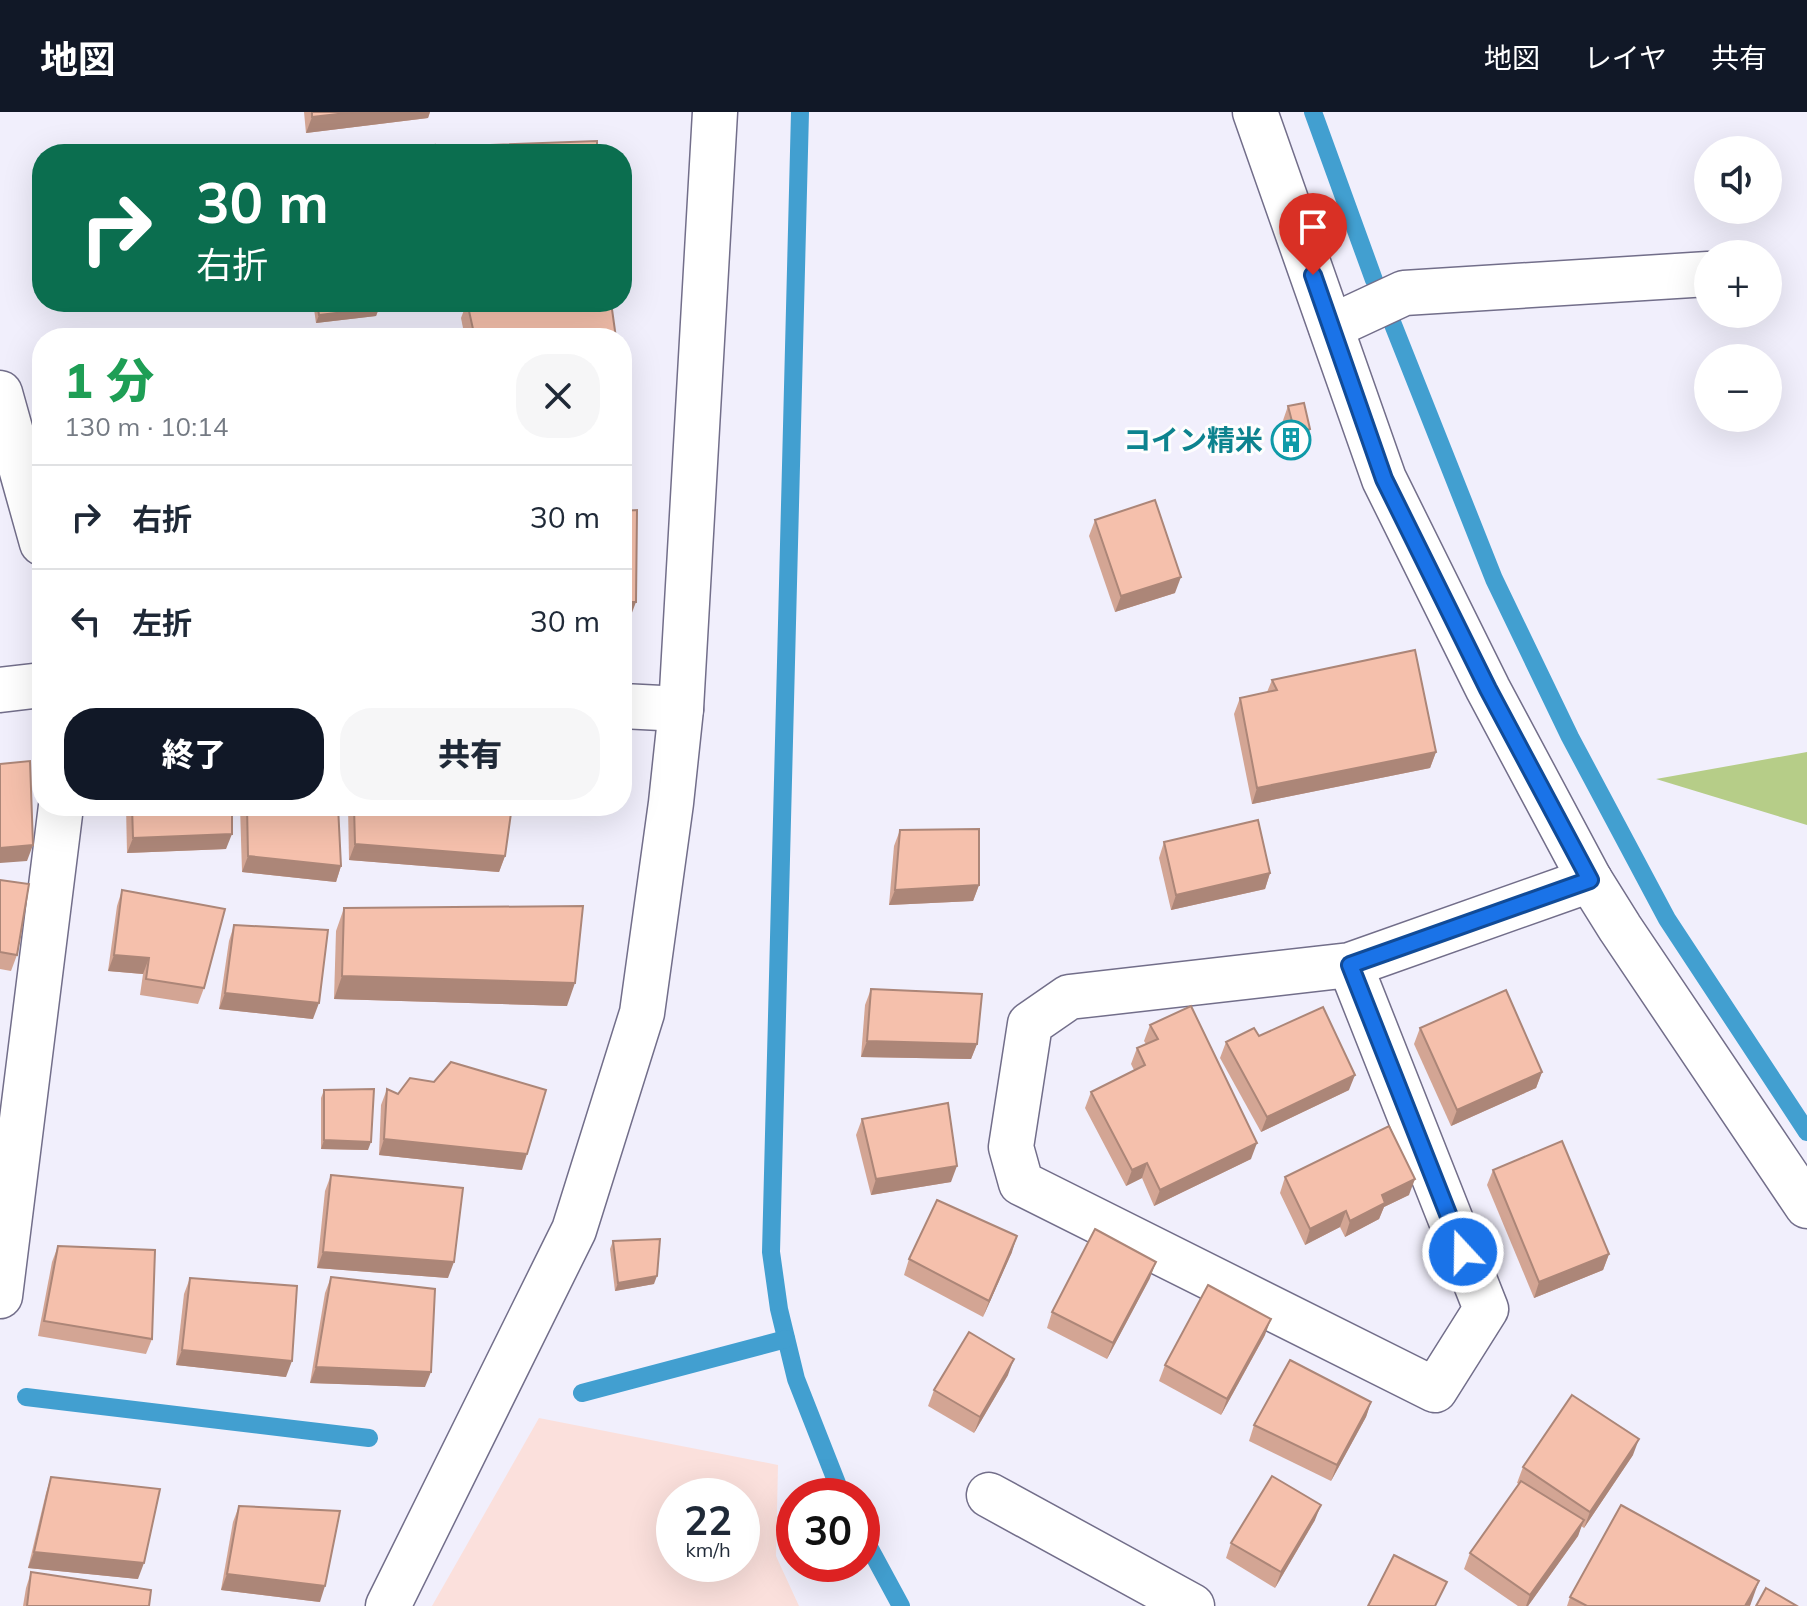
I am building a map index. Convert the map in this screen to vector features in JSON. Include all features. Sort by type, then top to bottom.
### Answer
[{"type":"street","points":[[388,1606],[574,1230],[642,1013],[681,709],[715,112]]},
{"type":"street","points":[[1255,112],[1384,479],[1488,689],[1590,880],[1807,1206]]},
{"type":"street","points":[[1331,327],[1404,293],[1694,275]]},
{"type":"street","points":[[0,393],[32,507]]},
{"type":"street","points":[[0,690],[32,686]]},
{"type":"street","points":[[632,707],[681,709]]},
{"type":"street","points":[[0,1296],[9,1154],[60,816]]},
{"type":"street","points":[[1350,965],[1486,1309],[1435,1390],[1021,1183],[1011,1147],[1030,1024],[1069,997],[1350,965],[1590,880]]},
{"type":"street","points":[[989,1495],[1192,1606]]},
{"type":"shaded area","points":[[539,1418],[778,1465],[776,1582],[788,1582],[799,1606],[432,1606]]},
{"type":"green space","points":[[1807,752],[1807,825],[1656,779]]},
{"type":"building","points":[[312,112],[355,112],[312,117]]},
{"type":"building","points":[[597,141],[597,144],[518,144]]},
{"type":"building","points":[[469,312],[612,312],[615,328],[473,328]]},
{"type":"building","points":[[1304,403],[1310,429],[1295,433],[1288,406]]},
{"type":"building","points":[[1155,500],[1181,577],[1121,596],[1095,520]]},
{"type":"building","points":[[632,510],[637,510],[636,602],[632,602]]},
{"type":"building","points":[[1415,650],[1436,752],[1257,788],[1240,698],[1277,690],[1272,680]]},
{"type":"building","points":[[30,761],[33,845],[0,848],[0,764]]},
{"type":"building","points":[[132,816],[232,816],[232,834],[133,838]]},
{"type":"building","points":[[247,816],[338,816],[341,866],[248,856]]},
{"type":"building","points":[[354,816],[511,816],[505,856],[355,844]]},
{"type":"building","points":[[1258,820],[1270,873],[1176,895],[1164,842]]},
{"type":"building","points":[[979,829],[979,885],[895,890],[900,830]]},
{"type":"building","points":[[0,880],[29,884],[17,955],[0,952]]},
{"type":"building","points":[[122,890],[225,909],[204,988],[146,979],[149,958],[114,955]]},
{"type":"building","points":[[583,906],[575,983],[342,976],[344,908]]},
{"type":"building","points":[[234,925],[328,930],[319,1003],[225,993]]},
{"type":"building","points":[[871,989],[982,994],[977,1044],[867,1041]]},
{"type":"building","points":[[1506,990],[1542,1072],[1457,1110],[1420,1028]]},
{"type":"building","points":[[1191,1006],[1257,1143],[1160,1190],[1147,1163],[1132,1170],[1091,1092],[1145,1065],[1137,1048],[1158,1039],[1150,1025]]},
{"type":"building","points":[[1323,1007],[1355,1075],[1267,1117],[1226,1042],[1254,1028],[1259,1036]]},
{"type":"building","points":[[451,1062],[546,1090],[527,1154],[384,1139],[387,1089],[398,1094],[410,1078],[434,1082]]},
{"type":"building","points":[[374,1089],[371,1142],[324,1140],[324,1090]]},
{"type":"building","points":[[948,1103],[957,1166],[876,1179],[862,1119]]},
{"type":"building","points":[[1389,1126],[1415,1179],[1382,1195],[1385,1203],[1350,1221],[1346,1211],[1310,1229],[1285,1177]]},
{"type":"building","points":[[1562,1141],[1609,1254],[1539,1282],[1493,1170]]},
{"type":"building","points":[[331,1175],[463,1188],[454,1262],[323,1252]]},
{"type":"building","points":[[937,1200],[1017,1236],[989,1301],[909,1259]]},
{"type":"building","points":[[1095,1229],[1156,1262],[1113,1343],[1052,1312]]},
{"type":"building","points":[[660,1239],[657,1276],[618,1283],[613,1241]]},
{"type":"building","points":[[58,1246],[155,1250],[152,1339],[44,1321]]},
{"type":"building","points":[[331,1277],[435,1289],[431,1372],[316,1367]]},
{"type":"building","points":[[190,1278],[297,1286],[292,1361],[182,1350]]},
{"type":"building","points":[[1208,1285],[1271,1319],[1227,1399],[1165,1365]]},
{"type":"building","points":[[969,1332],[1014,1359],[980,1417],[934,1390]]},
{"type":"building","points":[[1290,1360],[1371,1402],[1337,1465],[1254,1425]]},
{"type":"building","points":[[1572,1395],[1639,1439],[1590,1512],[1523,1467]]},
{"type":"building","points":[[1272,1476],[1321,1505],[1281,1572],[1231,1543]]},
{"type":"building","points":[[51,1477],[160,1489],[144,1563],[34,1552]]},
{"type":"building","points":[[1521,1481],[1584,1520],[1530,1595],[1470,1553]]},
{"type":"building","points":[[1621,1505],[1759,1581],[1745,1606],[1587,1606],[1570,1597]]},
{"type":"building","points":[[239,1506],[340,1511],[325,1586],[227,1574]]},
{"type":"building","points":[[1394,1555],[1447,1582],[1435,1606],[1368,1606]]},
{"type":"building","points":[[31,1572],[151,1590],[149,1606],[27,1606]]},
{"type":"building","points":[[1766,1588],[1797,1606],[1756,1606]]},
{"type":"waterway","points":[[800,112],[771,1252],[779,1309],[796,1379],[835,1478]]},
{"type":"waterway","points":[[1313,112],[1374,280]]},
{"type":"waterway","points":[[1392,322],[1494,579],[1570,737],[1667,919],[1807,1132]]},
{"type":"waterway","points":[[582,1393],[786,1339]]},
{"type":"waterway","points":[[26,1397],[369,1438]]},
{"type":"waterway","points":[[880,1567],[901,1606]]},
{"type":"place","name":"コイン精米","points":[[1291,440]]},
{"type":"route","points":[[1313,275],[1384,479],[1488,689],[1590,880],[1350,965],[1463,1252]]}]
